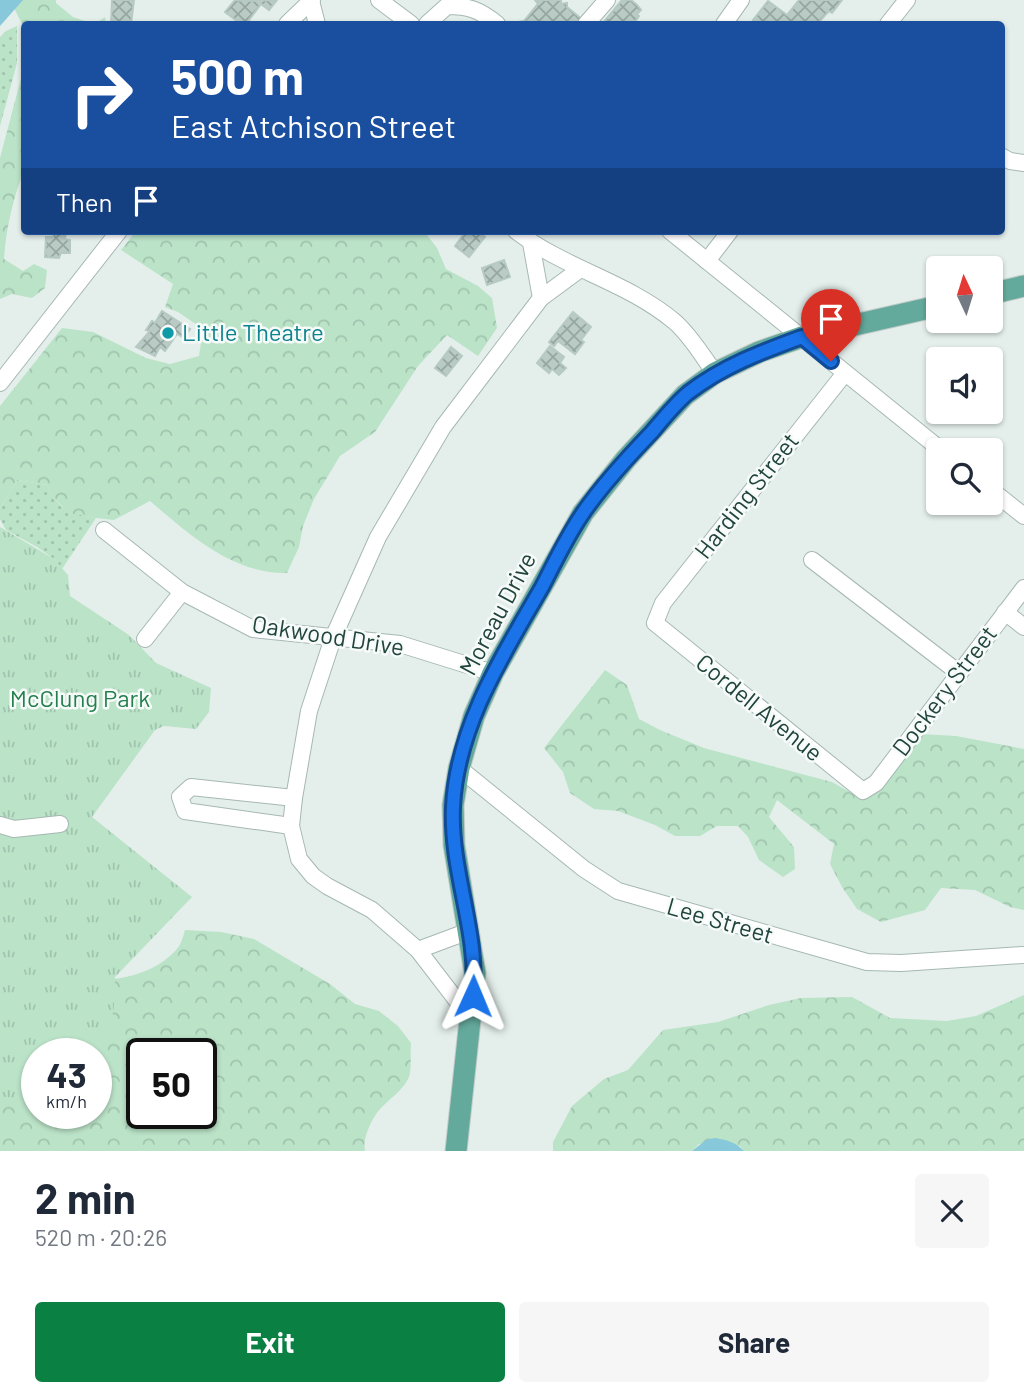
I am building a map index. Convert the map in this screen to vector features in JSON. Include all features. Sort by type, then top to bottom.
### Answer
[{"type":"main road","points":[[1003,290],[1024,286]]},
{"type":"main road","name":"Moreau Drive","points":[[456,1151],[475,973],[454,845],[453,805],[459,768],[474,716],[494,673],[583,513],[626,459],[685,395],[715,373],[759,352],[802,337],[926,309]]},
{"type":"street","points":[[379,0],[407,21]]},
{"type":"street","points":[[589,21],[607,0]]},
{"type":"street","points":[[726,21],[741,0]]},
{"type":"street","points":[[890,21],[907,0]]},
{"type":"street","points":[[290,21],[312,1]]},
{"type":"street","points":[[312,1],[316,21]]},
{"type":"street","points":[[430,21],[447,6],[466,6],[493,21]]},
{"type":"street","points":[[1005,158],[1024,163]]},
{"type":"street","points":[[0,383],[116,235]]},
{"type":"street","points":[[521,235],[579,270],[633,294],[676,323],[715,373]]},
{"type":"street","points":[[675,235],[926,438]]},
{"type":"street","points":[[707,261],[727,235]]},
{"type":"street","points":[[531,243],[541,298]]},
{"type":"street","points":[[471,1019],[418,950],[372,910],[313,876],[299,859],[291,826],[294,798],[309,711],[333,638],[378,537],[443,427],[541,298],[579,270]]},
{"type":"street","name":"Harding Street","points":[[655,623],[663,603],[845,373]]},
{"type":"street","points":[[1003,499],[1024,516]]},
{"type":"street","name":"Oakwood Drive","points":[[104,530],[181,592],[253,629],[400,644],[494,673]]},
{"type":"street","points":[[812,559],[959,673]]},
{"type":"street","name":"Dockery Street","points":[[863,791],[876,783],[1024,588]]},
{"type":"street","points":[[145,639],[181,592]]},
{"type":"street","points":[[1005,612],[1024,627]]},
{"type":"street","name":"Cordell Avenue","points":[[655,623],[863,791]]},
{"type":"street","name":"Lee Street","points":[[459,768],[584,869],[618,891],[867,962],[901,963],[1022,955]]},
{"type":"street","points":[[291,826],[185,811],[180,797],[191,787],[294,798]]},
{"type":"street","points":[[0,825],[14,829],[60,824]]},
{"type":"street","points":[[418,950],[469,931]]},
{"type":"green space","points":[[10,0],[56,0],[56,3],[73,17],[85,21],[21,21]]},
{"type":"green space","points":[[17,26],[17,63],[0,126],[0,37]]},
{"type":"green space","points":[[21,78],[21,179],[6,236],[4,259],[23,271],[34,264],[47,270],[45,288],[32,298],[12,294],[0,299],[0,158]]},
{"type":"green space","points":[[133,235],[427,235],[437,248],[446,269],[478,286],[492,298],[497,328],[478,356],[447,335],[418,366],[375,432],[340,456],[314,499],[303,526],[299,547],[287,573],[248,567],[212,550],[150,501],[114,520],[96,518],[69,513],[53,497],[47,485],[17,480],[0,509],[0,406],[62,328],[93,332],[146,358],[170,364],[199,356],[203,329],[178,312],[165,307],[173,284],[121,250]]},
{"type":"green space","points":[[17,480],[47,485],[61,506],[96,518],[62,569],[54,559],[37,547],[6,530],[0,519],[0,509]]},
{"type":"green space","name":"McClung Park","points":[[0,527],[54,559],[68,575],[70,596],[129,635],[156,663],[211,688],[209,712],[196,729],[164,726],[155,730],[92,817],[192,897],[115,977],[112,1019],[102,1038],[21,1038],[21,1100],[0,1096]]},
{"type":"green space","points":[[605,670],[627,685],[639,719],[660,730],[704,748],[832,782],[862,799],[877,790],[921,734],[956,736],[1024,749],[1024,910],[1010,907],[975,890],[941,888],[925,910],[881,922],[857,909],[842,887],[830,864],[834,844],[777,800],[769,817],[794,847],[795,869],[783,877],[759,860],[748,837],[738,826],[717,826],[700,836],[675,836],[618,811],[594,809],[570,793],[563,772],[544,748]]},
{"type":"green space","points":[[0,890],[96,980],[129,976],[159,964],[178,948],[185,930],[221,932],[254,939],[330,984],[355,1004],[379,1011],[398,1026],[411,1043],[410,1069],[407,1081],[383,1106],[369,1127],[365,1151],[0,1151]]},
{"type":"green space","points":[[1024,995],[1024,1151],[744,1151],[740,1146],[699,1144],[692,1151],[553,1151],[553,1142],[572,1106],[604,1079],[628,1070],[663,1030],[718,1022],[769,1005],[801,998],[852,997],[890,1018],[947,1021],[976,1016]]},
{"type":"water","points":[[0,0],[23,0],[0,26]]},
{"type":"water","points":[[715,1138],[734,1143],[744,1151],[692,1151],[706,1140]]},
{"type":"building","points":[[112,0],[134,0],[131,21],[111,21]]},
{"type":"building","points":[[235,0],[277,0],[269,10],[261,4],[248,21],[237,21],[225,12]]},
{"type":"building","points":[[535,0],[561,0],[561,4],[567,3],[567,7],[583,20],[524,21],[538,4]]},
{"type":"building","points":[[622,0],[631,0],[641,10],[635,21],[604,21]]},
{"type":"building","points":[[799,0],[842,0],[832,13],[829,11],[820,21],[753,20],[768,1],[787,15]]},
{"type":"building","points":[[66,235],[65,239],[70,240],[70,253],[61,253],[59,258],[45,257],[46,237]]},
{"type":"building","points":[[463,235],[485,237],[469,257],[455,246]]},
{"type":"building","points":[[504,260],[510,277],[487,285],[482,268]]},
{"type":"building","name":"Little Theatre","points":[[162,311],[190,329],[184,338],[177,334],[165,351],[160,347],[155,356],[136,347],[150,331],[146,330],[152,321],[155,323]]},
{"type":"building","points":[[573,312],[591,327],[575,354],[558,341],[554,346],[549,342]]},
{"type":"building","points":[[550,346],[564,357],[560,363],[566,368],[559,375],[552,369],[549,373],[537,363]]},
{"type":"building","points":[[451,347],[462,356],[446,376],[435,368]]},
{"type":"place","name":"Little Theatre","points":[[168,333]]},
{"type":"route","points":[[473,996],[475,973],[454,845],[453,805],[459,768],[474,716],[494,673],[583,513],[626,459],[685,395],[715,373],[759,352],[802,337],[831,361]]}]
